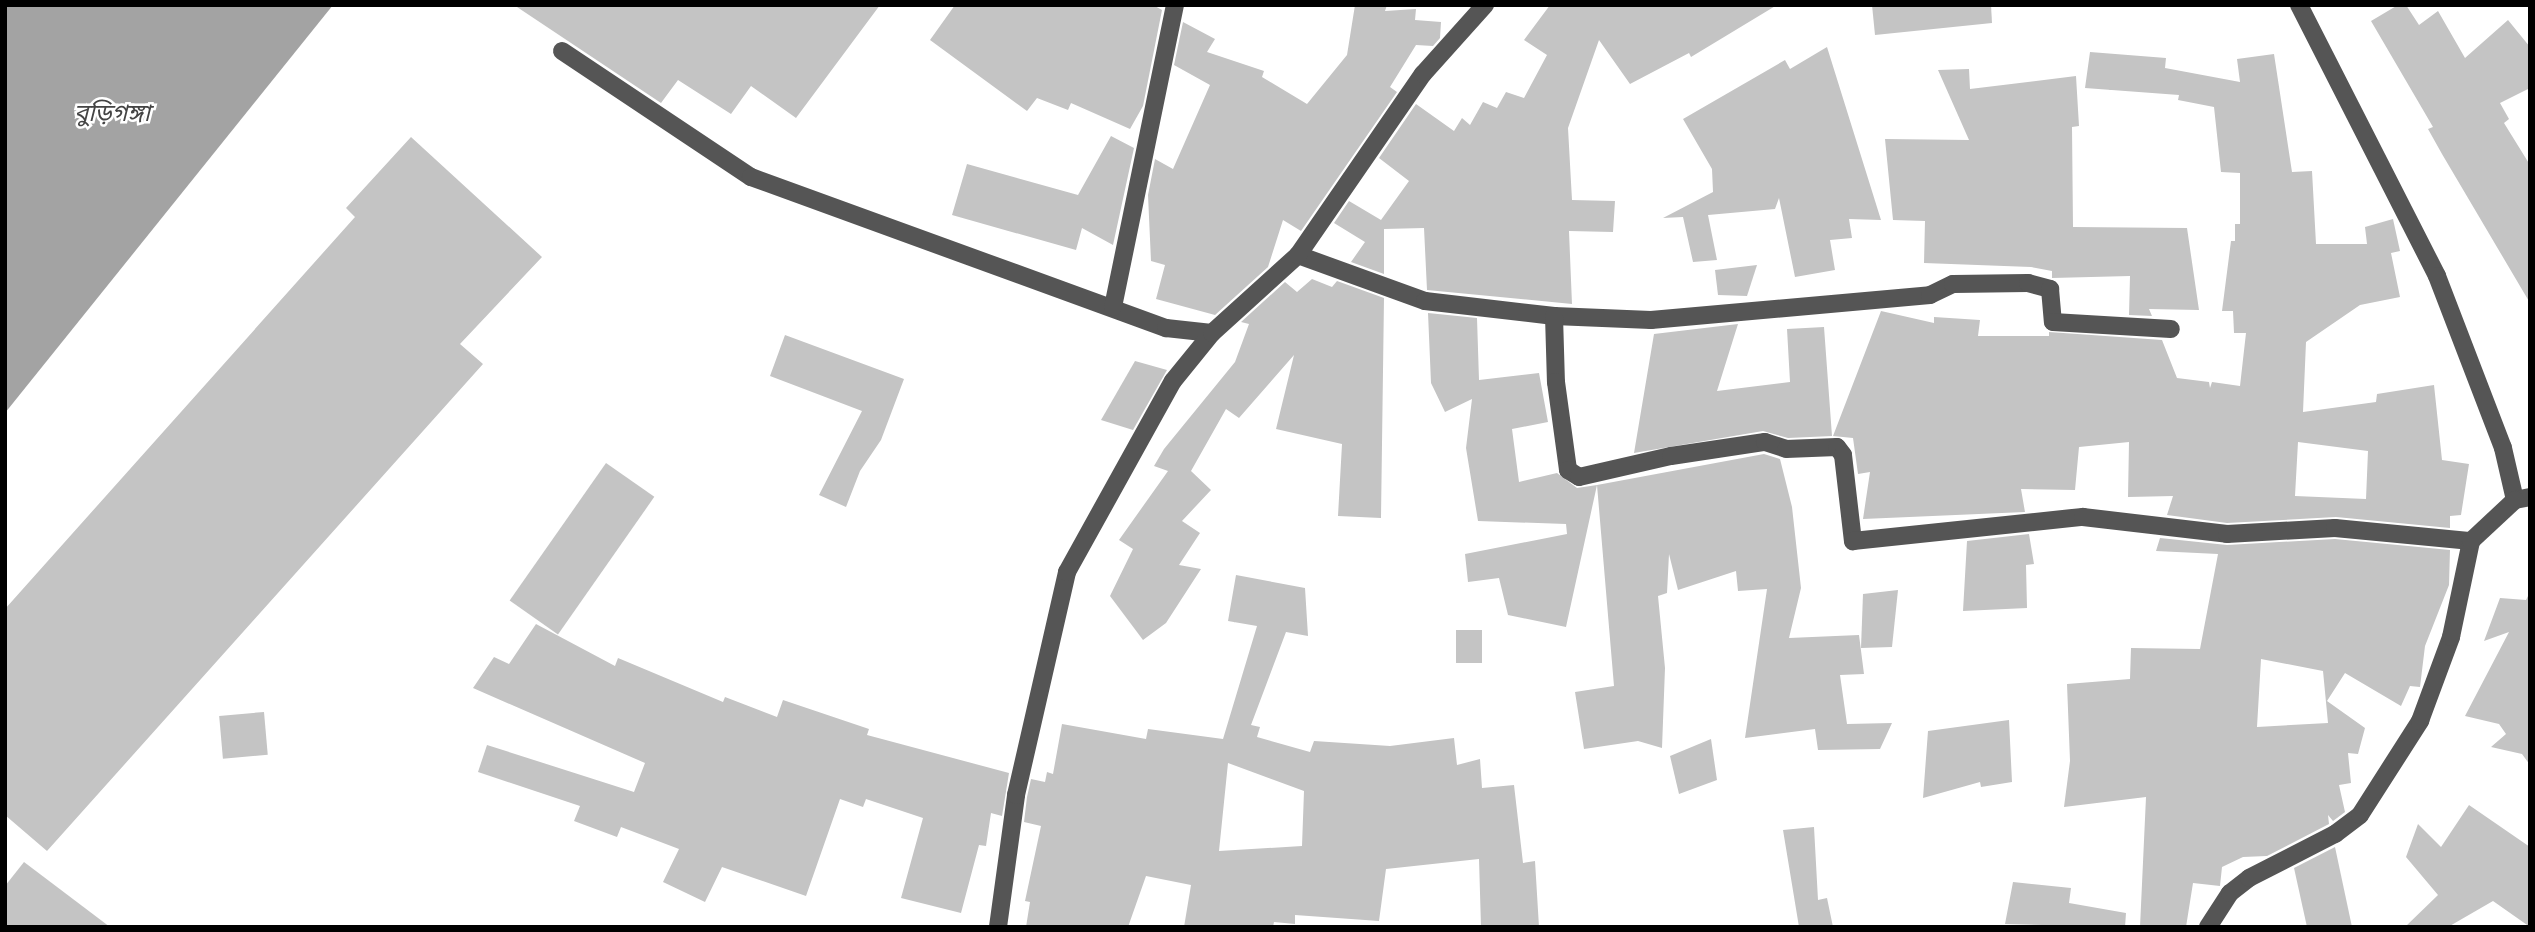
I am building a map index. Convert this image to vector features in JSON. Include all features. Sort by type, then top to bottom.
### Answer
[{"type":"street","points":[[1113,307],[1175,5]]},
{"type":"street","points":[[998,927],[1016,795],[1067,572],[1173,381],[1212,333],[1298,256],[1423,74],[1485,5]]},
{"type":"street","points":[[2208,927],[2230,893],[2249,877],[2335,834],[2360,815],[2420,720],[2451,637],[2471,541],[2523,498],[2438,276],[2299,5]]},
{"type":"street","points":[[562,51],[751,177],[1166,328],[1212,333]]},
{"type":"street","points":[[1298,256],[1425,301],[1554,316],[1651,320],[1930,295],[1952,284],[2028,283],[2050,289],[2053,322],[2171,329]]},
{"type":"street","points":[[1554,316],[1556,382],[1568,470],[1578,477],[1671,456],[1765,442],[1786,449],[1837,447],[1843,456],[1853,541],[2083,517],[2227,534],[2335,528],[2471,541]]},
{"type":"water","name":"বুড়িগঙ্গা","points":[[5,5],[333,5],[5,413]]},
{"type":"building","points":[[514,5],[880,5],[796,118],[751,86],[731,114],[678,80],[661,103]]},
{"type":"building","points":[[955,5],[1153,5],[1162,10],[1143,106],[1130,129],[1071,103],[1068,110],[1037,98],[1027,111],[930,40]]},
{"type":"building","points":[[1355,5],[1387,5],[1385,11],[1416,9],[1415,20],[1441,22],[1440,38],[1433,46],[1416,45],[1390,87],[1397,92],[1301,231],[1283,220],[1268,267],[1215,315],[1156,299],[1165,265],[1151,261],[1148,195],[1155,159],[1173,169],[1210,85],[1174,65],[1183,22],[1215,39],[1207,52],[1264,71],[1262,77],[1307,104],[1347,55]]},
{"type":"building","points":[[1550,5],[1777,5],[1691,57],[1689,53],[1630,84],[1599,40],[1568,128],[1572,200],[1615,201],[1613,232],[1569,231],[1572,304],[1427,290],[1424,228],[1384,229],[1384,274],[1351,262],[1365,242],[1334,223],[1349,201],[1381,220],[1409,181],[1379,158],[1416,104],[1454,131],[1462,118],[1470,125],[1483,102],[1497,108],[1506,92],[1524,98],[1547,55],[1524,40]]},
{"type":"building","points":[[1872,5],[1991,5],[1992,23],[1875,35]]},
{"type":"building","points":[[2398,5],[2406,5],[2419,25],[2438,11],[2465,58],[2508,20],[2530,47],[2530,88],[2500,103],[2509,119],[2504,123],[2530,165],[2530,303],[2442,154],[2428,129],[2433,127],[2371,21]]},
{"type":"building","points":[[1827,47],[1881,220],[1849,219],[1852,238],[1830,240],[1835,270],[1795,277],[1779,198],[1775,209],[1708,215],[1717,260],[1693,262],[1683,217],[1663,218],[1713,192],[1712,169],[1683,119],[1785,60],[1790,69]]},
{"type":"building","points":[[2090,52],[2166,58],[2165,68],[2240,82],[2237,59],[2274,54],[2292,172],[2312,171],[2316,244],[2367,244],[2365,227],[2393,219],[2400,251],[2391,253],[2400,297],[2360,305],[2306,342],[2303,412],[2376,402],[2377,394],[2434,385],[2442,460],[2469,464],[2461,515],[2450,516],[2450,528],[2336,517],[2227,523],[2167,515],[2173,496],[2128,497],[2129,442],[2079,447],[2075,490],[2021,489],[2025,512],[1863,519],[1870,472],[1858,474],[1853,438],[1833,436],[1881,311],[1934,323],[1934,317],[1980,320],[1978,336],[2049,336],[2049,332],[2162,340],[2177,378],[2209,382],[2210,388],[2212,382],[2240,386],[2246,333],[2234,333],[2233,311],[2222,311],[2231,241],[2235,241],[2235,224],[2240,224],[2240,173],[2221,172],[2214,107],[2178,100],[2179,95],[2085,88]],"holes":[[[2298,442],[2368,451],[2366,499],[2295,496]]]},
{"type":"building","points":[[1969,69],[1970,89],[2076,76],[2079,126],[2072,127],[2073,227],[2187,228],[2199,310],[2149,309],[2152,316],[2129,315],[2130,276],[2052,278],[2052,271],[2031,267],[1924,263],[1925,221],[1893,220],[1885,139],[1969,140],[1938,70]]},
{"type":"building","points":[[1111,136],[1134,148],[1113,245],[1082,228],[1076,250],[952,215],[967,164],[1078,195]]},
{"type":"building","points":[[411,137],[542,257],[460,344],[483,364],[47,851],[5,815],[5,609],[355,217],[346,208]]},
{"type":"building","points":[[1757,265],[1747,296],[1718,295],[1715,270]]},
{"type":"building","points":[[1312,279],[1332,287],[1337,281],[1384,298],[1381,518],[1338,516],[1342,444],[1276,429],[1294,355],[1239,418],[1226,409],[1191,471],[1211,490],[1182,521],[1200,533],[1179,565],[1201,569],[1166,623],[1143,640],[1110,596],[1133,549],[1119,540],[1168,471],[1154,466],[1164,449],[1235,362],[1249,324],[1241,322],[1285,282],[1297,292]]},
{"type":"building","points":[[1428,313],[1477,318],[1479,380],[1539,373],[1548,422],[1512,429],[1519,482],[1557,473],[1577,488],[1597,485],[1566,627],[1508,615],[1499,578],[1468,582],[1465,554],[1567,534],[1566,524],[1478,521],[1466,448],[1472,399],[1445,412],[1431,383]]},
{"type":"building","points":[[1738,324],[1717,391],[1790,382],[1787,329],[1824,327],[1832,436],[1788,438],[1763,431],[1634,453],[1654,334]]},
{"type":"building","points":[[785,335],[904,379],[881,440],[860,471],[846,507],[819,495],[862,411],[770,376]]},
{"type":"building","points":[[1135,361],[1167,370],[1133,430],[1101,420]]},
{"type":"building","points":[[1764,454],[1780,459],[1792,507],[1801,588],[1789,638],[1859,635],[1864,674],[1840,675],[1847,724],[1892,723],[1880,749],[1818,750],[1815,729],[1745,738],[1767,589],[1738,591],[1736,571],[1678,590],[1669,554],[1667,593],[1658,596],[1665,668],[1662,748],[1638,741],[1584,749],[1575,692],[1614,686],[1597,485]]},
{"type":"building","points":[[606,463],[654,497],[558,634],[510,601]]},
{"type":"building","points":[[2029,534],[2034,564],[2026,565],[2027,608],[1963,611],[1967,541]]},
{"type":"building","points":[[2160,538],[2227,545],[2335,539],[2450,550],[2449,585],[2425,646],[2420,687],[2410,686],[2401,706],[2345,673],[2327,701],[2365,728],[2358,754],[2348,753],[2351,783],[2339,785],[2345,812],[2333,821],[2328,815],[2329,824],[2267,856],[2243,857],[2222,867],[2220,886],[2193,883],[2186,927],[2140,927],[2146,797],[2064,807],[2070,761],[2067,684],[2130,679],[2131,648],[2200,649],[2218,554],[2156,551]],"holes":[[[2261,659],[2323,671],[2328,723],[2257,727]]]},
{"type":"building","points":[[1236,575],[1305,588],[1308,636],[1286,632],[1251,725],[1260,727],[1257,737],[1310,752],[1314,741],[1390,746],[1454,738],[1457,765],[1480,759],[1482,788],[1514,785],[1523,863],[1535,861],[1539,927],[1481,927],[1479,859],[1386,869],[1379,921],[1295,915],[1295,924],[1274,922],[1273,927],[1184,927],[1191,885],[1146,876],[1128,927],[1026,927],[1030,902],[1025,901],[1041,826],[1024,822],[1027,797],[1031,779],[1045,782],[1047,772],[1053,774],[1062,724],[1146,739],[1148,729],[1223,739],[1257,626],[1228,621]],"holes":[[[1228,763],[1304,791],[1302,846],[1219,851]]]},
{"type":"building","points":[[1898,590],[1892,647],[1861,648],[1863,594]]},
{"type":"building","points":[[2530,592],[2530,765],[2522,754],[2491,747],[2506,734],[2499,724],[2465,716],[2509,632],[2484,641],[2500,598],[2526,600]]},
{"type":"building","points":[[536,624],[615,666],[618,658],[723,702],[725,697],[777,717],[783,700],[869,729],[867,735],[1009,773],[1002,816],[991,813],[986,846],[979,845],[961,913],[901,898],[923,818],[866,799],[863,807],[840,799],[806,896],[722,867],[705,902],[663,882],[679,849],[621,827],[617,837],[574,821],[580,806],[478,772],[487,745],[634,792],[645,763],[473,688],[494,657],[509,664]]},
{"type":"building","points":[[1456,630],[1482,630],[1482,663],[1456,663]]},
{"type":"building","points":[[264,712],[268,755],[223,759],[219,716]]},
{"type":"building","points":[[2009,720],[2012,782],[1981,787],[1980,782],[1923,798],[1928,731]]},
{"type":"building","points":[[1711,739],[1717,780],[1679,794],[1670,756]]},
{"type":"building","points":[[2469,805],[2530,847],[2530,927],[2493,901],[2448,927],[2405,927],[2438,895],[2406,857],[2418,824],[2441,847]]},
{"type":"building","points":[[1814,827],[1818,900],[1827,898],[1833,927],[1799,927],[1783,830]]},
{"type":"building","points":[[2335,847],[2352,927],[2307,927],[2294,868]]},
{"type":"building","points":[[24,862],[110,927],[5,927],[5,886]]},
{"type":"building","points":[[2013,882],[2071,888],[2069,903],[2126,913],[2125,927],[2005,924]]}]
